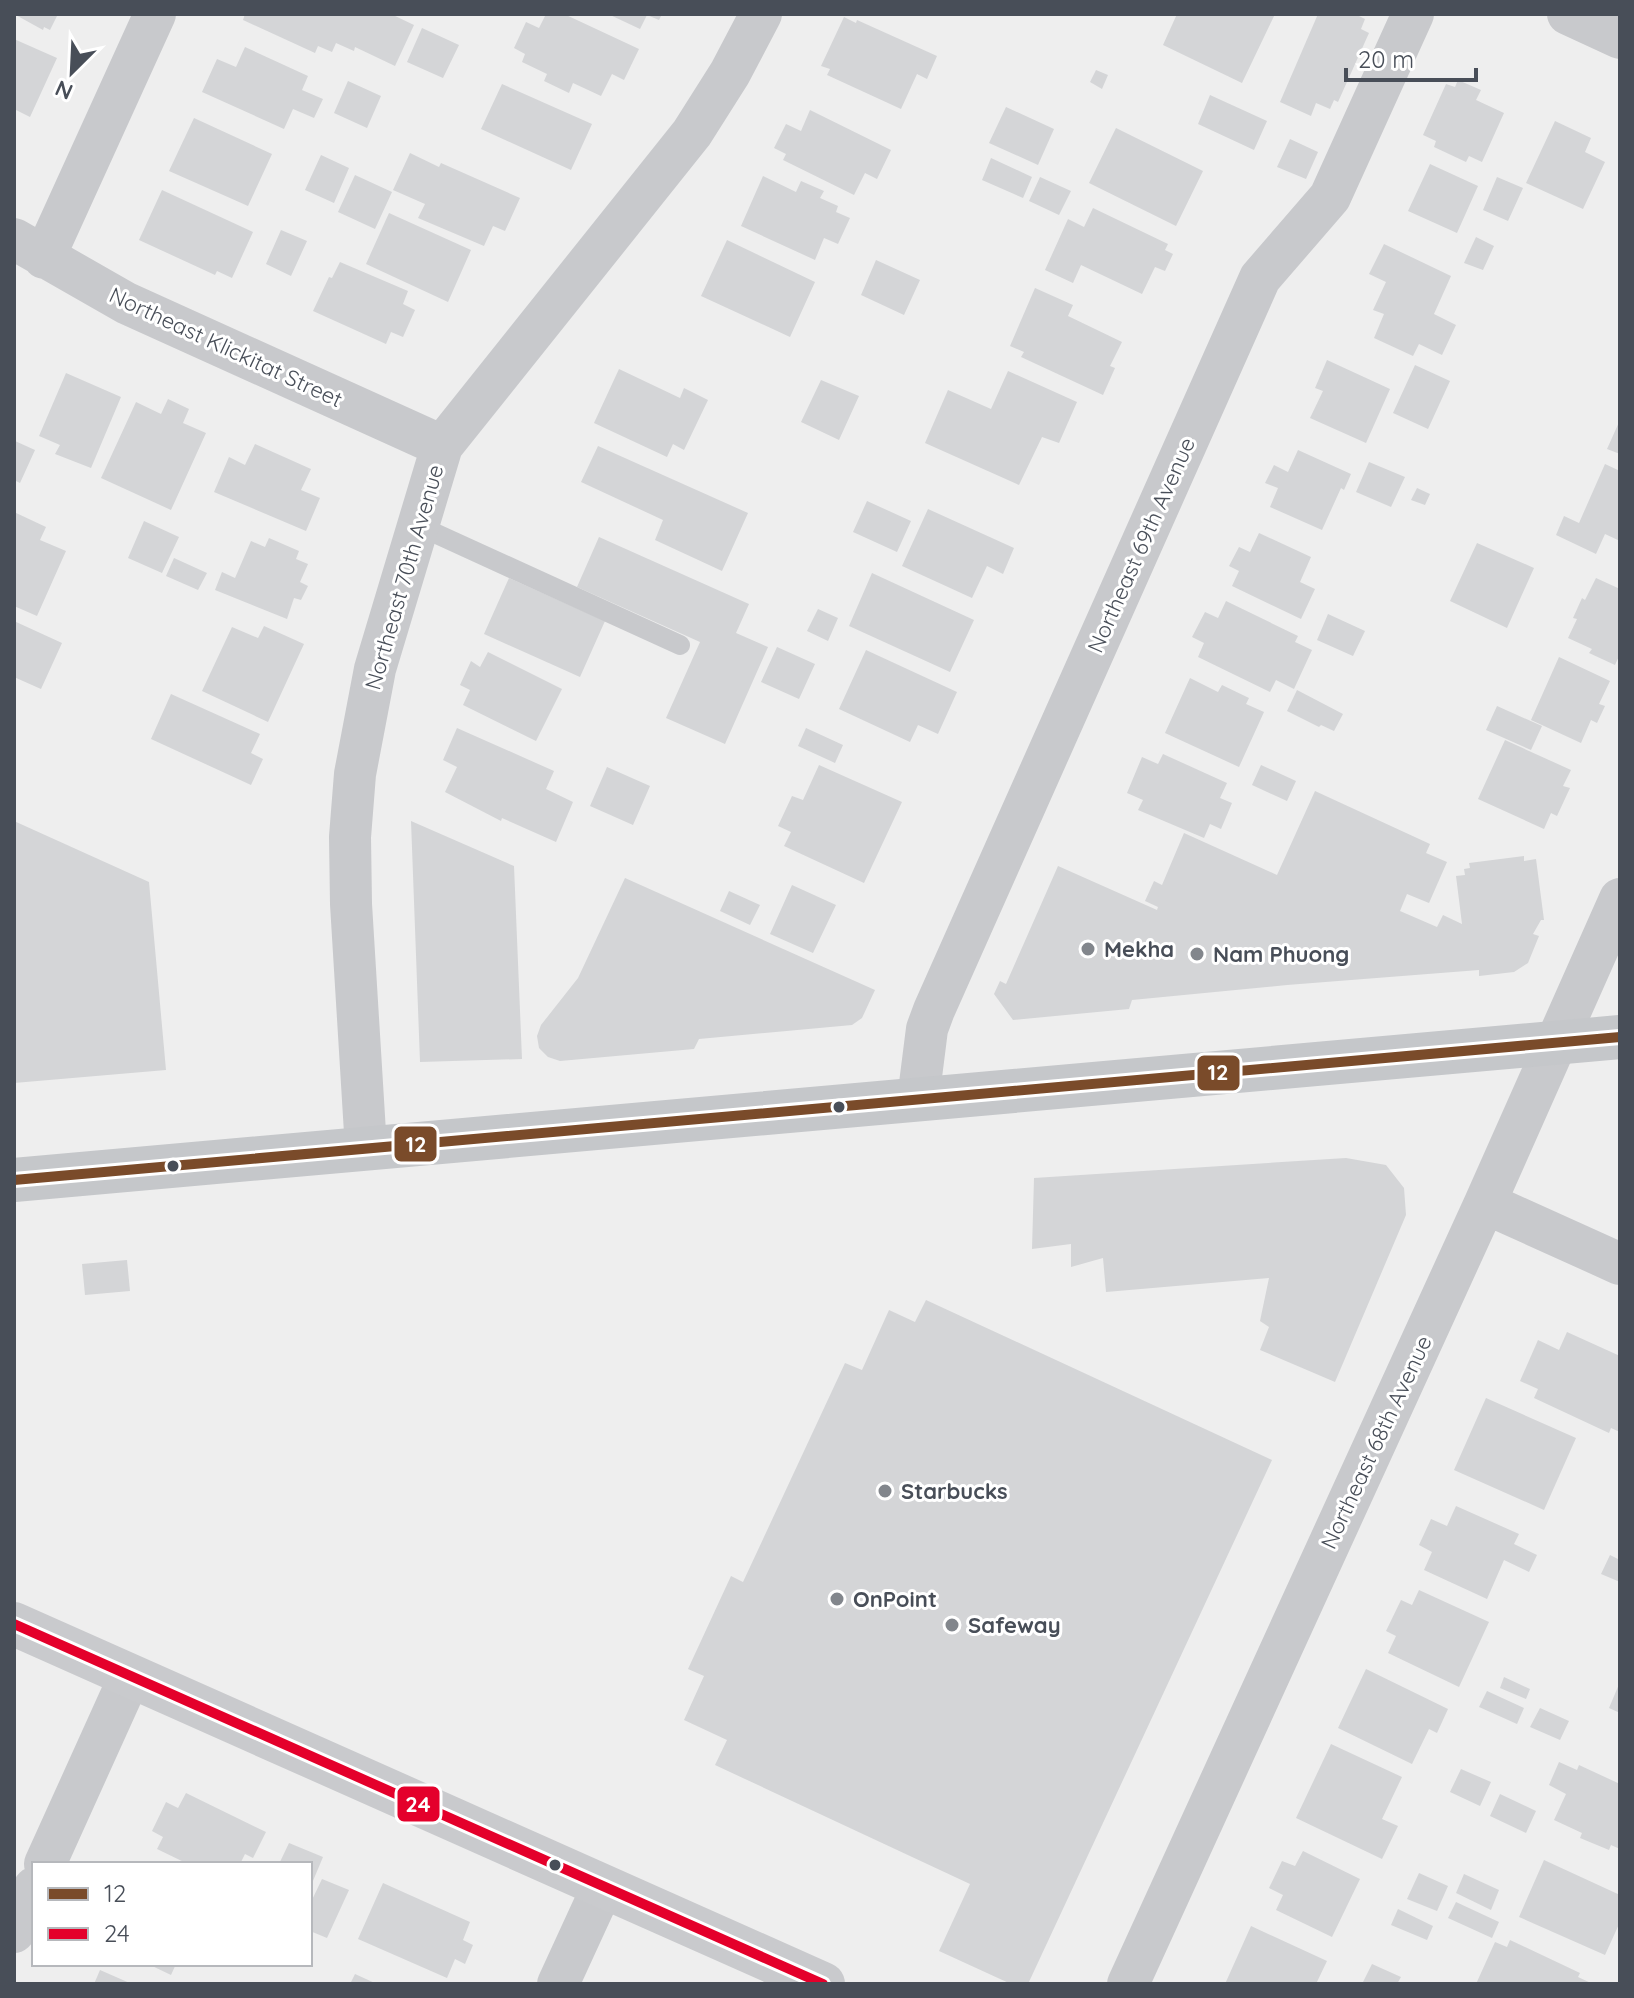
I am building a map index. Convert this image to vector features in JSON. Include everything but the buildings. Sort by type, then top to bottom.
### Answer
[{"type":"main road","points":[[14,1180],[1620,1037]]},
{"type":"main road","points":[[14,1624],[823,1984]]},
{"type":"street","points":[[29,249],[155,14]]},
{"type":"street","name":"Northeast 70th Avenue","points":[[366,1149],[351,904],[353,805],[360,742],[375,669],[442,446],[692,133],[730,73],[761,14]]},
{"type":"street","name":"Northeast 69th Avenue","points":[[918,1100],[927,1029],[934,1010],[1260,278],[1330,197],[1413,14]]},
{"type":"street","points":[[1568,14],[1620,38]]},
{"type":"street","name":"Northeast Klickitat Street","points":[[29,249],[126,303],[442,446]]},
{"type":"street","name":"Northeast 68th Avenue","points":[[1128,1984],[1485,1203],[1620,899]]},
{"type":"street","points":[[1485,1203],[1620,1264]]},
{"type":"street","points":[[46,1862],[130,1676]]},
{"type":"street","points":[[558,1984],[603,1886]]},
{"type":"street","points":[[14,1932],[32,1892]]},
{"type":"lane","points":[[417,525],[680,645]]},
{"type":"transit line","name":"12","points":[[14,1180],[1620,1037]]},
{"type":"transit line","name":"24","points":[[14,1624],[823,1984]]},
{"type":"place","name":"Mekha","points":[[1088,949]]},
{"type":"place","name":"Nam Phuong","points":[[1197,954]]},
{"type":"place","name":"Starbucks","points":[[885,1491]]},
{"type":"place","name":"OnPoint","points":[[837,1599]]},
{"type":"place","name":"Safeway","points":[[952,1625]]}]
